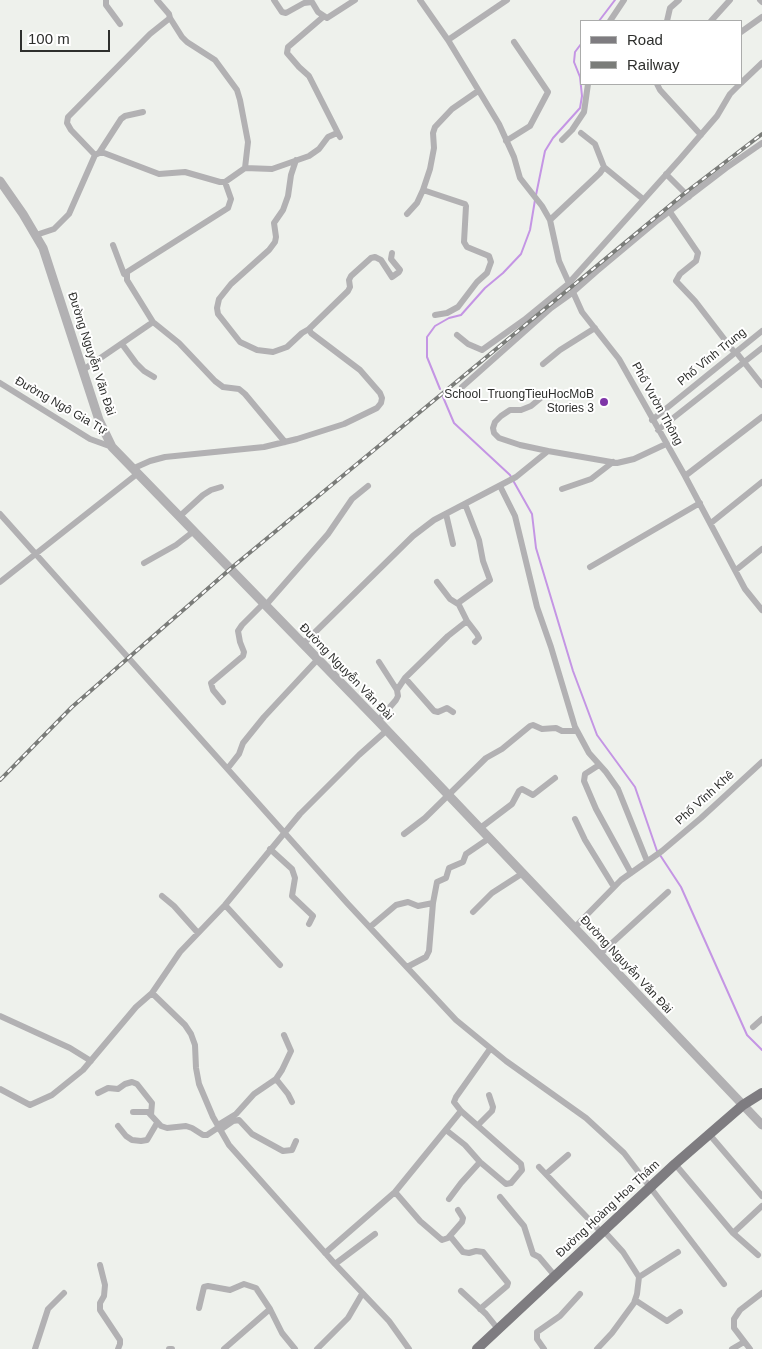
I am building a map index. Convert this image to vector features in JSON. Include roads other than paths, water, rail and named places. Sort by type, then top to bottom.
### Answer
[{"type":"main road","name":"Đường Hoàng Hoa Thám","points":[[477,1349],[649,1187],[743,1105],[762,1093]]},
{"type":"street","points":[[106,0],[106,4],[120,24]]},
{"type":"street","points":[[157,0],[182,37],[215,60],[237,90],[248,142],[245,168]]},
{"type":"street","points":[[274,0],[282,12],[286,13],[304,3],[312,2],[323,17]]},
{"type":"street","points":[[97,154],[104,153],[159,174],[185,172],[220,182],[225,182],[245,168],[272,169],[309,156],[319,150],[328,137],[338,135],[309,76],[287,53],[288,47],[323,17],[327,18],[335,14],[355,0]]},
{"type":"street","points":[[420,0],[448,40],[498,124],[506,141],[530,126],[548,92],[514,42]]},
{"type":"street","points":[[448,40],[507,0]]},
{"type":"street","points":[[611,20],[624,0]]},
{"type":"street","points":[[667,20],[670,8],[679,0]]},
{"type":"street","points":[[712,20],[730,0]]},
{"type":"street","points":[[742,31],[762,17]]},
{"type":"street","points":[[97,154],[71,130],[67,123],[68,116],[150,34],[170,18]]},
{"type":"street","points":[[742,81],[762,63]]},
{"type":"street","points":[[562,140],[572,130],[584,112],[588,85]]},
{"type":"street","points":[[658,85],[701,134]]},
{"type":"street","points":[[457,335],[468,344],[482,350],[524,320],[568,284],[701,134],[738,85]]},
{"type":"street","points":[[407,214],[417,203],[430,169],[434,148],[432,133],[435,127],[452,110],[478,91]]},
{"type":"street","points":[[36,235],[54,230],[70,214],[97,154],[121,119],[125,116],[143,112]]},
{"type":"street","points":[[581,133],[595,144],[604,167],[643,199]]},
{"type":"street","name":"Phố Vườn Thông","points":[[506,141],[514,157],[520,178],[542,206],[550,220],[559,262],[582,312],[619,359],[711,523],[745,589],[762,610]]},
{"type":"street","points":[[462,387],[551,308],[572,293],[596,270],[726,168],[762,143]]},
{"type":"street","points":[[296,160],[288,196],[283,210],[274,223],[275,242],[231,284],[219,299],[216,308],[218,314],[240,342],[257,350],[273,352],[287,347],[309,329],[349,289],[351,276],[371,258],[375,257],[381,260],[392,277],[399,272],[400,270],[391,259],[392,253]]},
{"type":"street","points":[[550,220],[600,174],[604,167]]},
{"type":"street","points":[[666,174],[689,197]]},
{"type":"street","name":"Đường Nguyễn Văn Đài","points":[[0,181],[23,214],[43,248],[99,420],[112,447],[378,721],[488,839],[762,1125]]},
{"type":"street","points":[[126,276],[127,272],[228,208],[231,199],[225,182]]},
{"type":"street","points":[[423,190],[465,204],[464,242],[467,247],[488,256],[491,262],[487,273],[477,282],[458,307],[435,315]]},
{"type":"street","points":[[670,212],[698,253],[696,261],[680,274],[676,281],[695,301],[762,385]]},
{"type":"street","points":[[113,245],[127,280],[153,322],[179,343],[215,381],[224,387],[239,389],[245,394],[285,442]]},
{"type":"street","points":[[83,370],[153,322]]},
{"type":"street","points":[[543,364],[560,350],[595,328]]},
{"type":"street","points":[[0,582],[150,461],[165,457],[264,447],[344,424],[376,408],[381,403],[380,393],[360,370],[311,333],[309,329]]},
{"type":"street","name":"Phố Vĩnh Trung","points":[[652,420],[762,331]]},
{"type":"street","points":[[122,344],[144,371],[154,377]]},
{"type":"street","name":"Phố Vĩnh Trung","points":[[658,430],[762,348]]},
{"type":"street","name":"Đường Ngô Gia Tự","points":[[0,383],[90,439],[112,447]]},
{"type":"street","points":[[548,392],[530,406],[521,410],[510,410],[502,416],[495,422],[494,433],[499,438],[520,445],[617,463],[666,444]]},
{"type":"street","points":[[685,476],[762,417]]},
{"type":"street","points":[[303,644],[413,536],[446,514],[516,477],[548,451]]},
{"type":"street","points":[[562,489],[591,479],[613,462]]},
{"type":"street","points":[[711,523],[762,482]]},
{"type":"street","points":[[223,702],[213,690],[211,683],[243,656],[244,652],[238,631],[242,625],[264,605],[328,534],[352,499],[368,486]]},
{"type":"street","points":[[500,486],[516,516],[537,607],[577,731],[589,754],[618,789],[647,861],[614,887],[574,928]]},
{"type":"street","points":[[180,516],[203,495],[221,487]]},
{"type":"street","points":[[590,567],[700,503]]},
{"type":"street","points":[[458,604],[490,580],[473,522],[464,504]]},
{"type":"street","points":[[0,514],[370,927],[456,1020],[490,1049],[586,1118],[629,1159],[724,1284]]},
{"type":"street","points":[[446,514],[453,544]]},
{"type":"street","points":[[144,563],[176,546],[194,531]]},
{"type":"street","points":[[736,570],[762,549]]},
{"type":"street","points":[[438,582],[450,599],[458,604],[477,634],[479,638],[475,642]]},
{"type":"street","points":[[397,690],[405,678],[448,636],[467,621]]},
{"type":"street","points":[[228,768],[239,754],[243,743],[318,659]]},
{"type":"street","points":[[378,721],[398,696],[397,690],[379,662]]},
{"type":"street","points":[[405,678],[434,711],[438,712],[447,708],[453,712]]},
{"type":"street","points":[[404,834],[426,818],[486,758],[502,749],[530,726],[542,729],[556,728],[562,731],[577,731]]},
{"type":"street","points":[[0,1089],[30,1105],[52,1095],[83,1070],[136,1007],[152,993],[180,952],[225,905],[308,805],[386,731]]},
{"type":"street","name":"Phố Vĩnh Khê","points":[[647,861],[662,851],[701,818],[762,762]]},
{"type":"street","points":[[599,765],[585,774],[584,781],[596,809],[631,873]]},
{"type":"street","points":[[479,829],[512,804],[519,791],[522,789],[526,790],[534,795],[555,778]]},
{"type":"street","points":[[576,819],[584,840],[614,887]]},
{"type":"street","points":[[407,968],[428,954],[432,904],[436,885],[439,881],[446,878],[447,869],[463,862],[466,854],[488,839]]},
{"type":"street","points":[[270,849],[292,869],[295,878],[292,896],[313,916],[309,924]]},
{"type":"street","points":[[474,912],[492,893],[523,874]]},
{"type":"street","points":[[600,954],[668,892]]},
{"type":"street","points":[[162,896],[198,932]]},
{"type":"street","points":[[370,927],[396,905],[408,902],[418,906],[432,904]]},
{"type":"street","points":[[225,905],[280,965]]},
{"type":"street","points":[[152,993],[185,1024],[191,1034],[195,1046],[199,1084],[219,1127],[234,1150],[362,1294],[389,1321],[409,1349]]},
{"type":"street","points":[[0,1016],[70,1048],[91,1061]]},
{"type":"street","points":[[753,1027],[762,1019]]},
{"type":"street","points":[[133,1112],[148,1112],[157,1123],[167,1128],[192,1128],[203,1135],[207,1135],[236,1114],[254,1094],[276,1079],[291,1051],[284,1036]]},
{"type":"street","points":[[446,1130],[465,1145],[480,1162],[508,1184],[511,1183],[523,1168],[521,1164],[455,1105],[454,1099],[490,1049]]},
{"type":"street","points":[[276,1079],[292,1102]]},
{"type":"street","points":[[98,1093],[108,1088],[118,1089],[132,1082],[137,1084],[152,1103],[151,1115]]},
{"type":"street","points":[[478,1125],[494,1107],[489,1096]]},
{"type":"street","points":[[325,1253],[395,1192],[461,1111]]},
{"type":"street","points":[[219,1127],[239,1120],[252,1134],[283,1151],[292,1150],[296,1141]]},
{"type":"street","points":[[118,1126],[132,1140],[141,1141],[147,1140],[157,1123]]},
{"type":"street","points":[[709,1134],[762,1196]]},
{"type":"street","points":[[546,1174],[568,1155]]},
{"type":"street","points":[[449,1200],[480,1162]]},
{"type":"street","points":[[675,1164],[733,1233],[758,1255]]},
{"type":"street","points":[[539,1167],[623,1252],[639,1277],[635,1300],[630,1309],[597,1349]]},
{"type":"street","points":[[395,1192],[429,1230],[442,1240],[446,1240],[450,1236],[463,1218],[458,1210]]},
{"type":"street","points":[[500,1197],[524,1226],[533,1254],[539,1257],[555,1276]]},
{"type":"street","points":[[733,1233],[762,1206]]},
{"type":"street","points":[[335,1264],[375,1234]]},
{"type":"street","points":[[450,1236],[463,1252],[469,1253],[476,1250],[483,1252],[508,1283],[507,1286],[480,1308]]},
{"type":"street","points":[[639,1277],[678,1252]]},
{"type":"street","points":[[100,1265],[104,1296],[100,1303],[100,1310],[120,1340],[118,1349]]},
{"type":"street","points":[[199,1308],[205,1286],[230,1290],[244,1284],[256,1288],[270,1309],[282,1333],[296,1349]]},
{"type":"street","points":[[461,1291],[480,1308],[498,1329]]},
{"type":"street","points":[[35,1349],[48,1309],[64,1293]]},
{"type":"street","points":[[750,1349],[734,1328],[734,1319],[740,1310],[762,1293]]},
{"type":"street","points":[[317,1349],[348,1318],[362,1294]]},
{"type":"street","points":[[544,1349],[537,1339],[538,1332],[560,1316],[580,1294]]},
{"type":"street","points":[[635,1300],[667,1321],[680,1312]]},
{"type":"street","points":[[224,1349],[270,1309]]},
{"type":"street","points":[[732,1349],[744,1342]]},
{"type":"waterway","points":[[600,20],[615,0]]},
{"type":"waterway","points":[[580,45],[575,52],[574,62],[580,77]]},
{"type":"waterway","points":[[536,195],[545,151],[553,138],[580,108],[582,96],[581,85]]},
{"type":"waterway","points":[[440,389],[427,357],[427,337],[435,326],[449,318],[461,315],[485,288],[521,254],[530,230],[535,200]]},
{"type":"waterway","points":[[443,397],[454,423],[510,475],[532,514],[536,548],[573,671],[597,735],[635,787],[657,851]]},
{"type":"waterway","points":[[660,855],[681,887],[747,1035],[762,1050]]},
{"type":"railway","points":[[0,780],[72,707],[236,564],[685,193],[762,134]]},
{"type":"place","name":"School_TruongTieuHocMoB Stories 3","points":[[604,402]]}]
